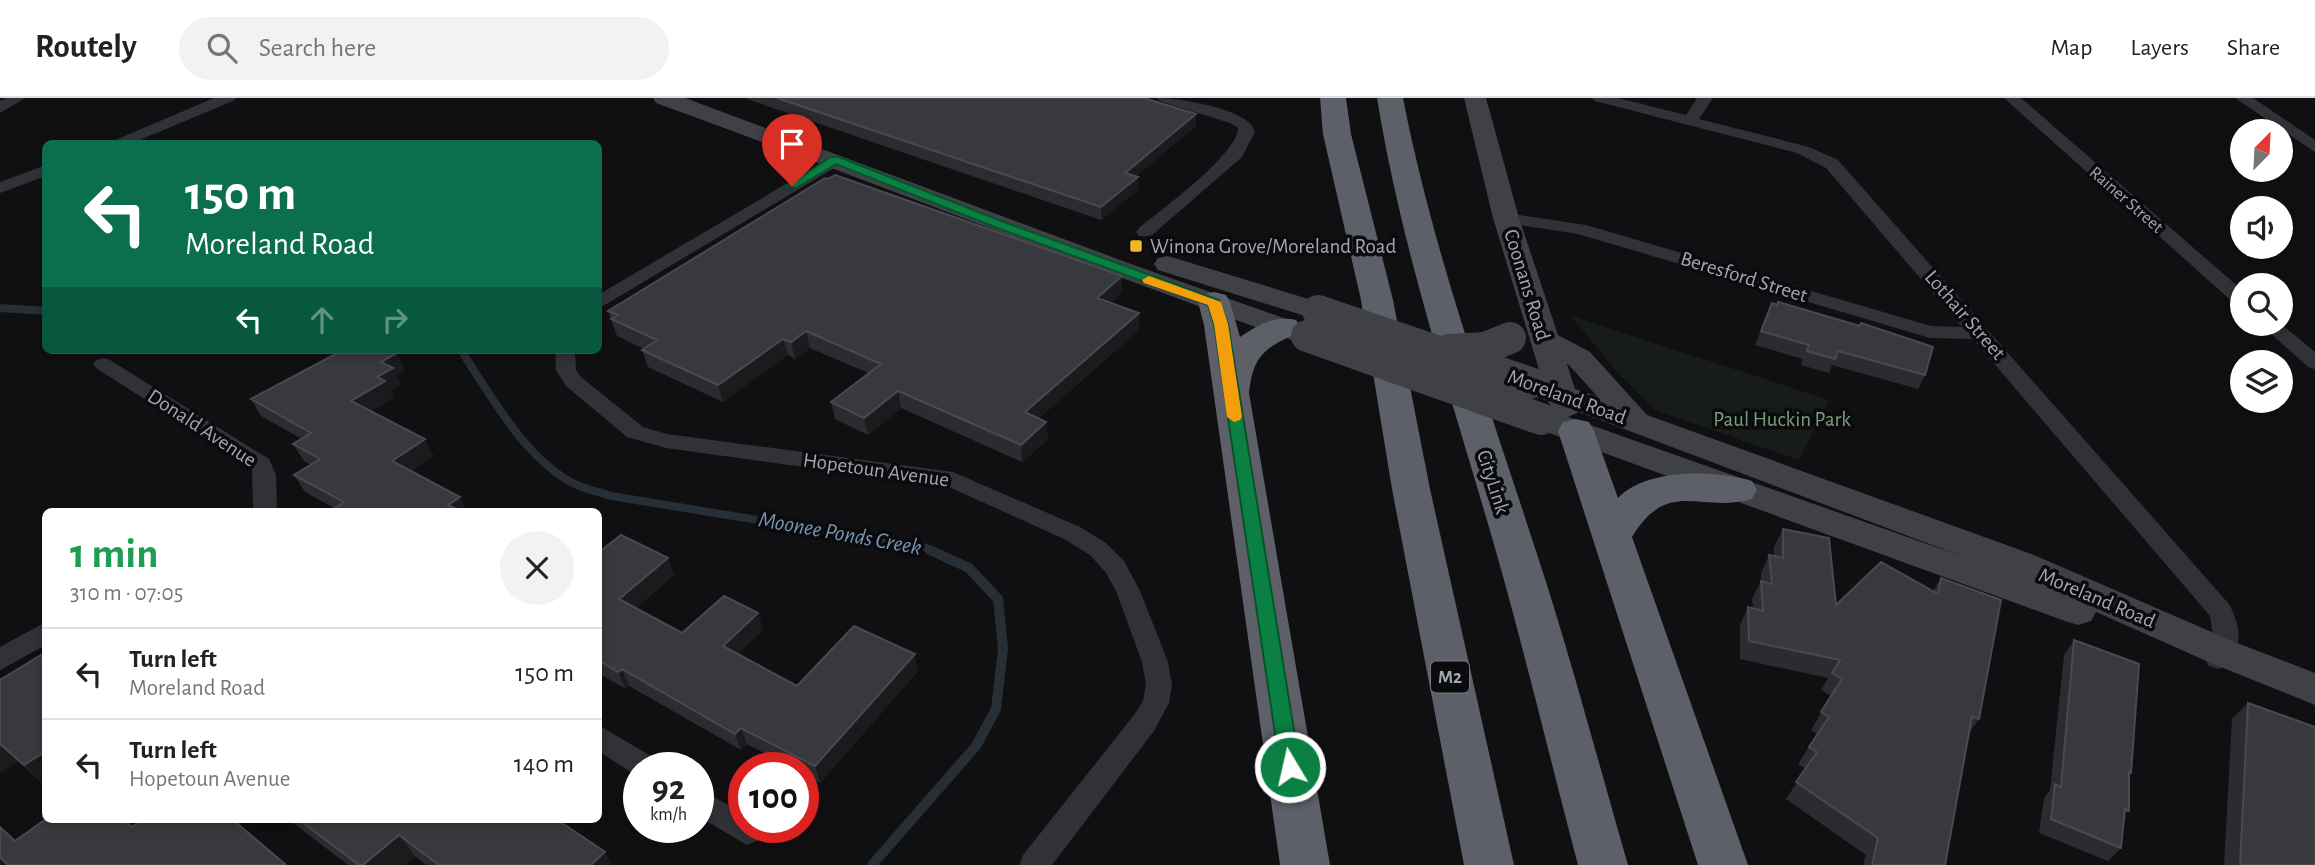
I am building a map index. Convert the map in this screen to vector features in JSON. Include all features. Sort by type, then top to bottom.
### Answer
[{"type":"highway","name":"M2","points":[[1334,98],[1337,134],[1377,300],[1411,489],[1489,865]]},
{"type":"highway","name":"CityLink","points":[[1390,98],[1401,166],[1443,327],[1515,548],[1602,865]]},
{"type":"highway","points":[[1214,302],[1221,324],[1305,865]]},
{"type":"highway","points":[[1233,408],[1231,376],[1236,363],[1254,341],[1306,324]]},
{"type":"highway","points":[[1559,415],[1612,536],[1723,865]]},
{"type":"highway","points":[[1612,536],[1623,515],[1640,498],[1652,492],[1679,488],[1738,490]]},
{"type":"main road","name":"Moreland Road","points":[[664,98],[1559,415],[1738,490],[2299,683]]},
{"type":"main road","name":"Coonans Road","points":[[1453,98],[1506,218]]},
{"type":"main road","name":"Coonans Road","points":[[1475,98],[1506,218],[1540,326],[1559,415]]},
{"type":"main road","name":"Moreland Road","points":[[835,160],[1111,266],[1214,302],[1306,324],[1369,327],[1530,383],[1559,415],[1637,422],[2021,565],[2221,656]]},
{"type":"main road","points":[[1437,351],[1485,348],[1540,326],[1579,358],[1637,422]]},
{"type":"street","points":[[0,108],[17,98]]},
{"type":"street","points":[[123,140],[228,98]]},
{"type":"street","points":[[1144,232],[1236,154],[1247,132],[1246,126],[1236,120],[1165,98]]},
{"type":"street","name":"Lothair Street","points":[[1600,98],[1813,153],[1832,163],[2220,611],[2225,620],[2228,641],[2221,656]]},
{"type":"street","points":[[1690,121],[1705,98]]},
{"type":"street","name":"Rainer Street","points":[[2012,98],[2230,289]]},
{"type":"street","points":[[2244,98],[2315,147]]},
{"type":"street","points":[[139,133],[153,140]]},
{"type":"street","points":[[602,301],[835,160]]},
{"type":"street","points":[[0,188],[42,172]]},
{"type":"street","name":"Beresford Street","points":[[1506,218],[1580,229],[1930,332],[1981,333]]},
{"type":"street","points":[[2284,336],[2315,363]]},
{"type":"street","name":"Hopetoun Avenue","points":[[565,354],[566,370],[573,381],[635,432],[666,441],[953,480],[1072,533],[1098,550],[1115,567],[1128,591],[1155,662],[1159,684],[1156,703],[1144,723],[1034,865]]},
{"type":"street","name":"Donald Avenue","points":[[103,364],[261,464],[265,474],[257,508]]},
{"type":"street","points":[[0,660],[42,634]]},
{"type":"street","points":[[602,739],[623,752]]},
{"type":"green space","name":"Paul Huckin Park","points":[[1571,316],[1829,400],[1799,460],[1655,410],[1617,372]]},
{"type":"building","points":[[777,98],[1144,98],[1196,114],[1125,173],[1138,177],[1101,207]]},
{"type":"building","points":[[835,175],[1122,276],[1097,298],[1139,313],[1025,412],[1046,422],[1021,445],[898,391],[864,418],[831,402],[881,364],[806,331],[791,342],[783,339],[718,385],[642,350],[657,340],[611,319],[618,315],[608,311],[825,178]]},
{"type":"building","points":[[1778,302],[1860,326],[1861,323],[1933,347],[1925,375],[1838,351],[1835,359],[1807,351],[1809,345],[1761,331],[1772,303],[1777,305]]},
{"type":"building","points":[[335,354],[395,354],[381,362],[393,368],[377,377],[385,381],[351,401],[425,439],[392,461],[460,497],[448,505],[454,508],[335,508],[344,502],[294,475],[320,459],[293,444],[311,433],[251,399]]},
{"type":"building","points":[[1783,529],[1829,538],[1836,605],[1881,562],[1938,594],[1941,578],[2001,600],[1979,719],[1972,716],[1945,865],[1872,865],[1878,838],[1796,782],[1817,752],[1809,747],[1829,717],[1821,712],[1842,679],[1832,673],[1840,660],[1749,641],[1748,607],[1763,611],[1761,581],[1772,584],[1769,555],[1783,558]]},
{"type":"building","points":[[621,535],[668,558],[619,599],[682,633],[724,596],[758,613],[723,646],[797,686],[854,626],[915,654],[819,762],[819,752],[788,752],[741,728],[735,734],[622,669],[618,672],[602,662],[602,550]]},
{"type":"building","points":[[2074,640],[2139,664],[2131,773],[2129,772],[2129,811],[2125,809],[2121,848],[2051,819],[2055,784],[2061,787]]},
{"type":"building","points":[[42,654],[42,754],[24,765],[0,744],[0,680]]},
{"type":"building","points":[[2248,703],[2315,727],[2315,865],[2240,865]]},
{"type":"building","points":[[42,822],[128,823],[132,827],[138,823],[237,823],[286,865],[8,865],[0,857],[0,827],[15,841]]},
{"type":"building","points":[[303,823],[562,823],[605,852],[591,865],[439,865],[399,835],[363,865],[359,865]]},
{"type":"waterway","name":"Moonee Ponds Creek","points":[[0,308],[42,311]]},
{"type":"waterway","name":"Moonee Ponds Creek","points":[[464,354],[523,441],[552,470],[579,486],[611,496],[930,550]]},
{"type":"waterway","name":"Moonee Ponds Creek","points":[[872,865],[976,746],[996,709],[1003,649],[998,599],[969,568],[930,550]]},
{"type":"waterway","name":"Moonee Ponds Creek","points":[[930,550],[934,552]]},
{"type":"slow traffic","points":[[1149,280],[1214,302],[1221,324],[1234,417]]},
{"type":"place","name":"Winona Grove/Moreland Road","points":[[1136,246]]},
{"type":"route","points":[[792,186],[835,160],[1121,270],[1214,302],[1221,324],[1290,767]]}]
